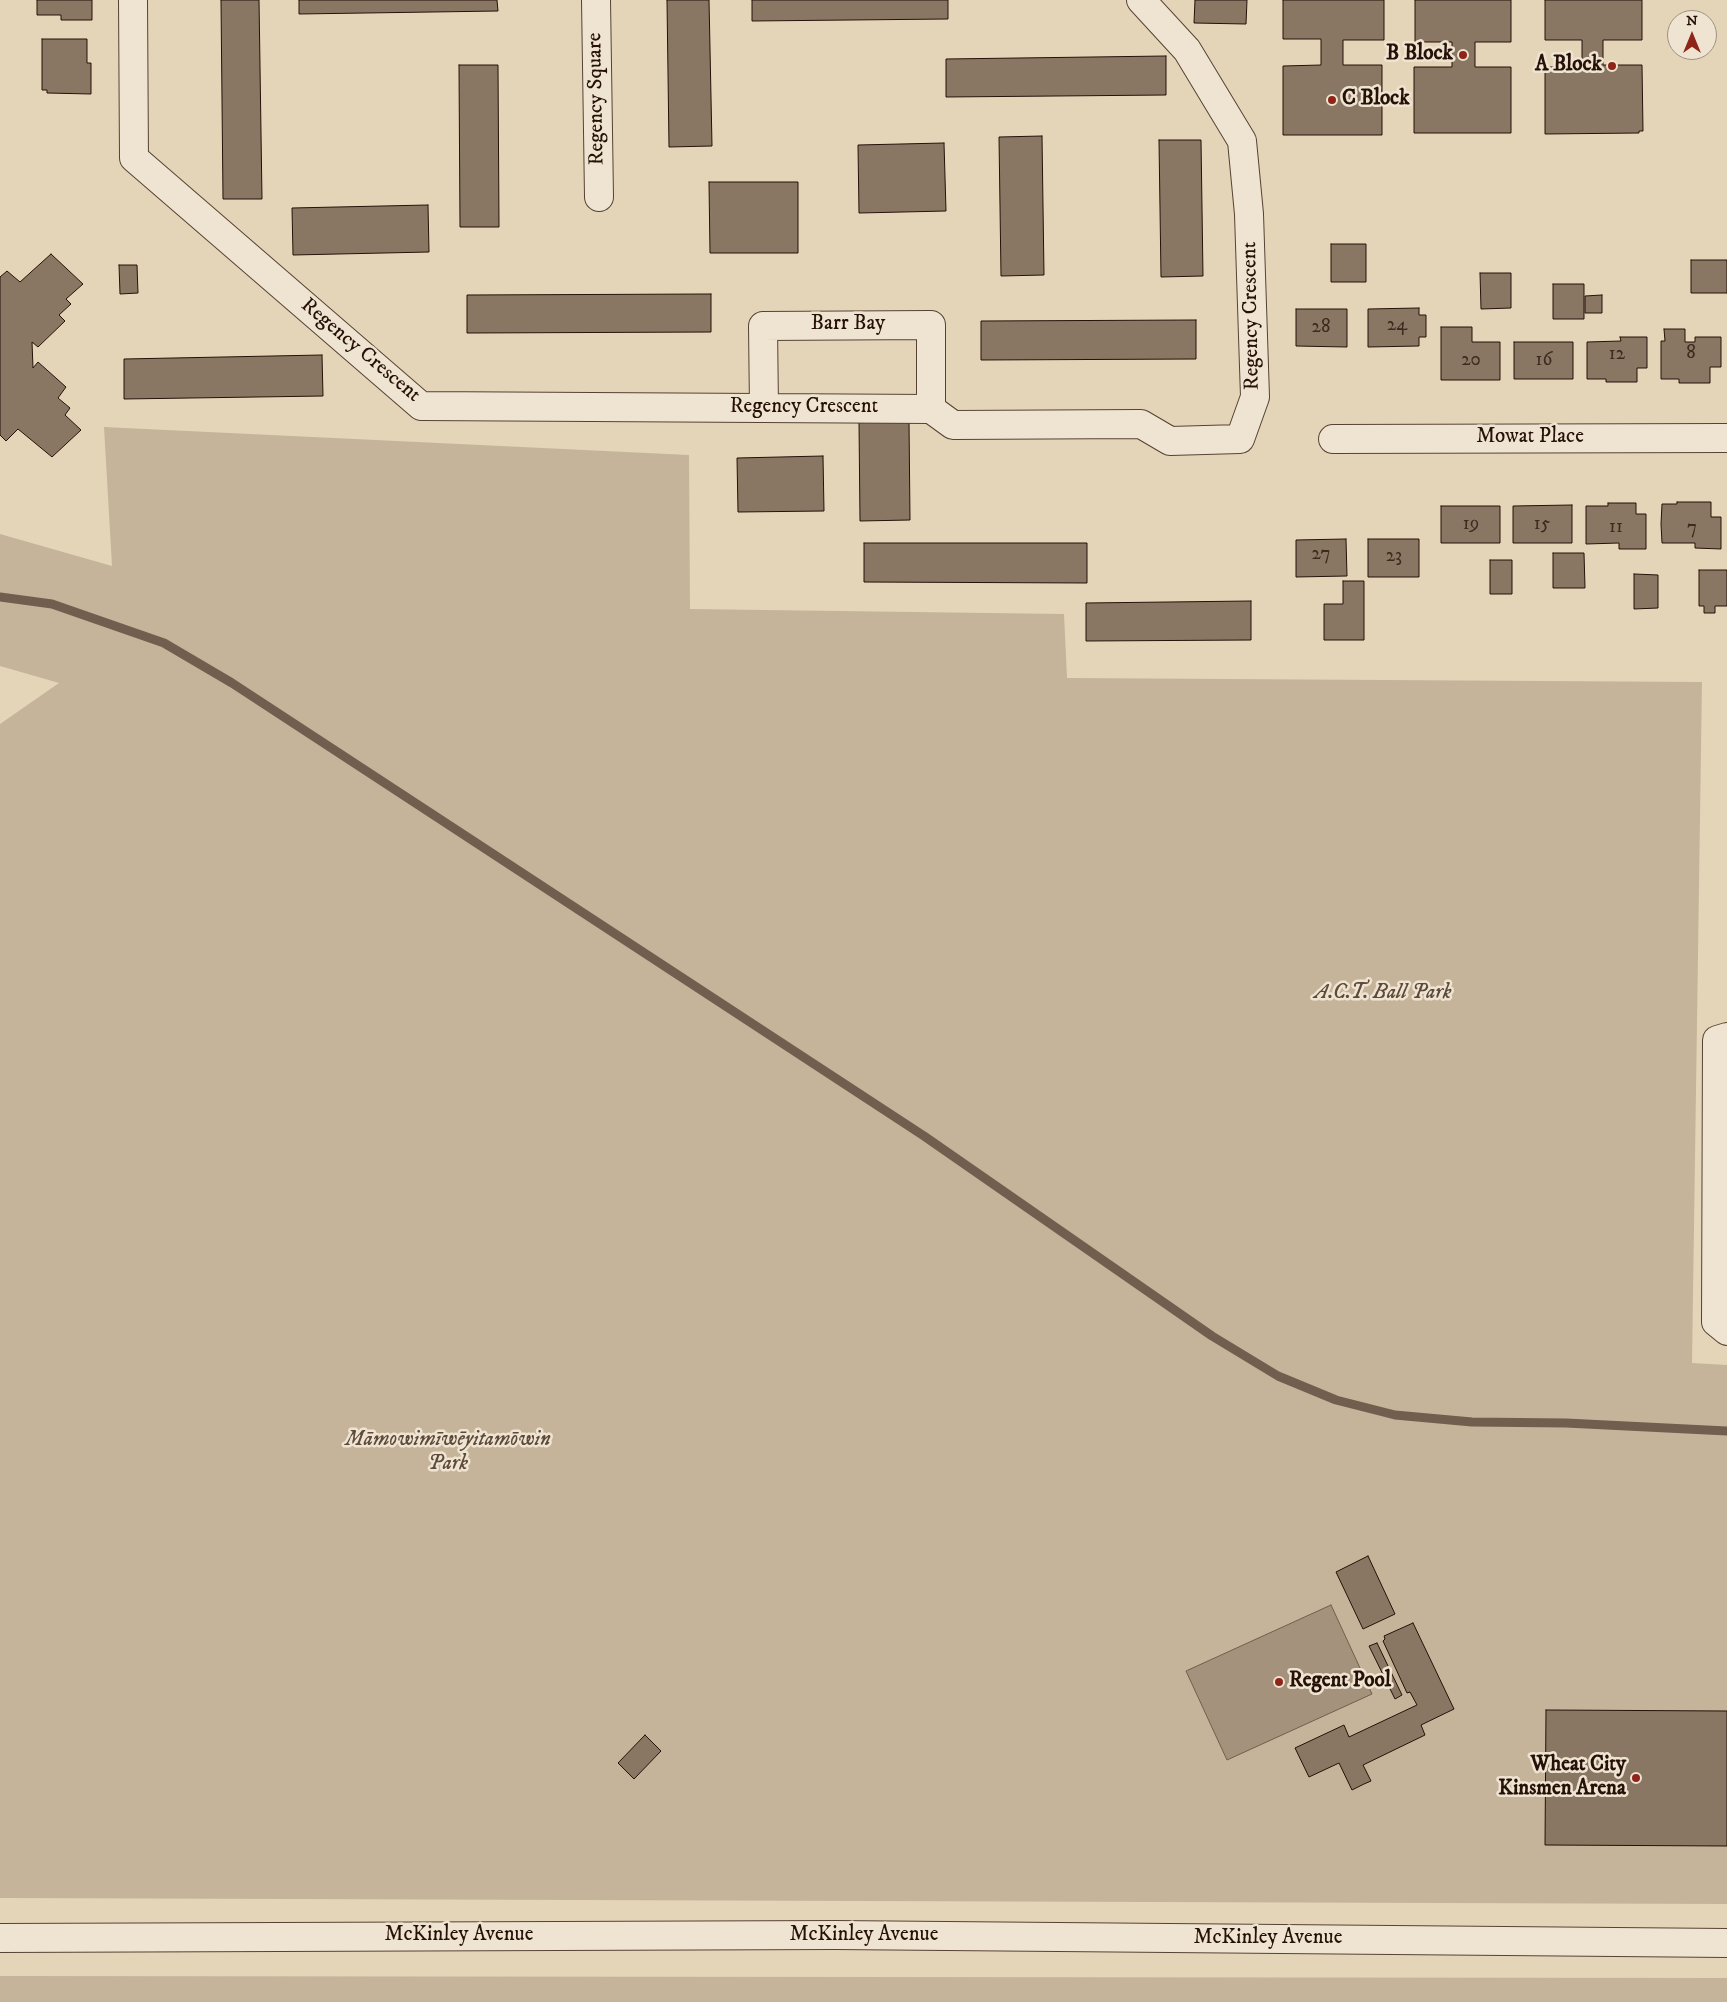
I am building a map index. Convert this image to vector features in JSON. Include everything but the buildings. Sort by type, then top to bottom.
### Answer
[{"type":"street","name":"Regency Crescent","points":[[133,0],[134,158],[421,406],[931,409],[953,425],[1141,424],[1170,440],[1240,439],[1255,397],[1249,214],[1242,141],[1187,50],[1140,0]]},
{"type":"street","name":"Regency Square","points":[[596,0],[598,197]]},
{"type":"street","name":"Barr Bay","points":[[764,408],[763,326],[931,325],[931,409]]},
{"type":"street","name":"Mowat Place","points":[[1333,439],[1727,438]]},
{"type":"street","points":[[1727,1036],[1717,1040],[1716,1322],[1727,1331]]},
{"type":"street","name":"McKinley Avenue","points":[[0,1938],[835,1935],[1727,1943]]},
{"type":"green space","points":[[104,427],[689,455],[690,609],[1064,614],[1067,678],[1702,682],[1692,1363],[1727,1365],[1727,1904],[0,1898],[0,724],[59,683],[0,666],[0,534],[112,566]]},
{"type":"green space","points":[[0,1976],[1727,1978],[1727,2002],[0,2002]]},
{"type":"shaded area","name":"Regent Pool","points":[[1331,1605],[1372,1694],[1227,1760],[1186,1671]]},
{"type":"waterway","points":[[0,597],[52,604],[164,643],[232,683],[924,1136],[1212,1336],[1278,1376],[1336,1400],[1395,1415],[1472,1422],[1566,1423],[1727,1431]]},
{"type":"place","name":"B Block","points":[[1463,55]]},
{"type":"place","name":"A Block","points":[[1612,66]]},
{"type":"place","name":"C Block","points":[[1332,100]]},
{"type":"place","name":"Regent Pool","points":[[1279,1682]]},
{"type":"place","name":"Wheat City Kinsmen Arena","points":[[1636,1778]]},
{"type":"park label","name":"A.C.T. Ball Park","points":[[1383,994]]},
{"type":"park label","name":"Māmowimīwēyitamōwin Park","points":[[448,1453]]}]
